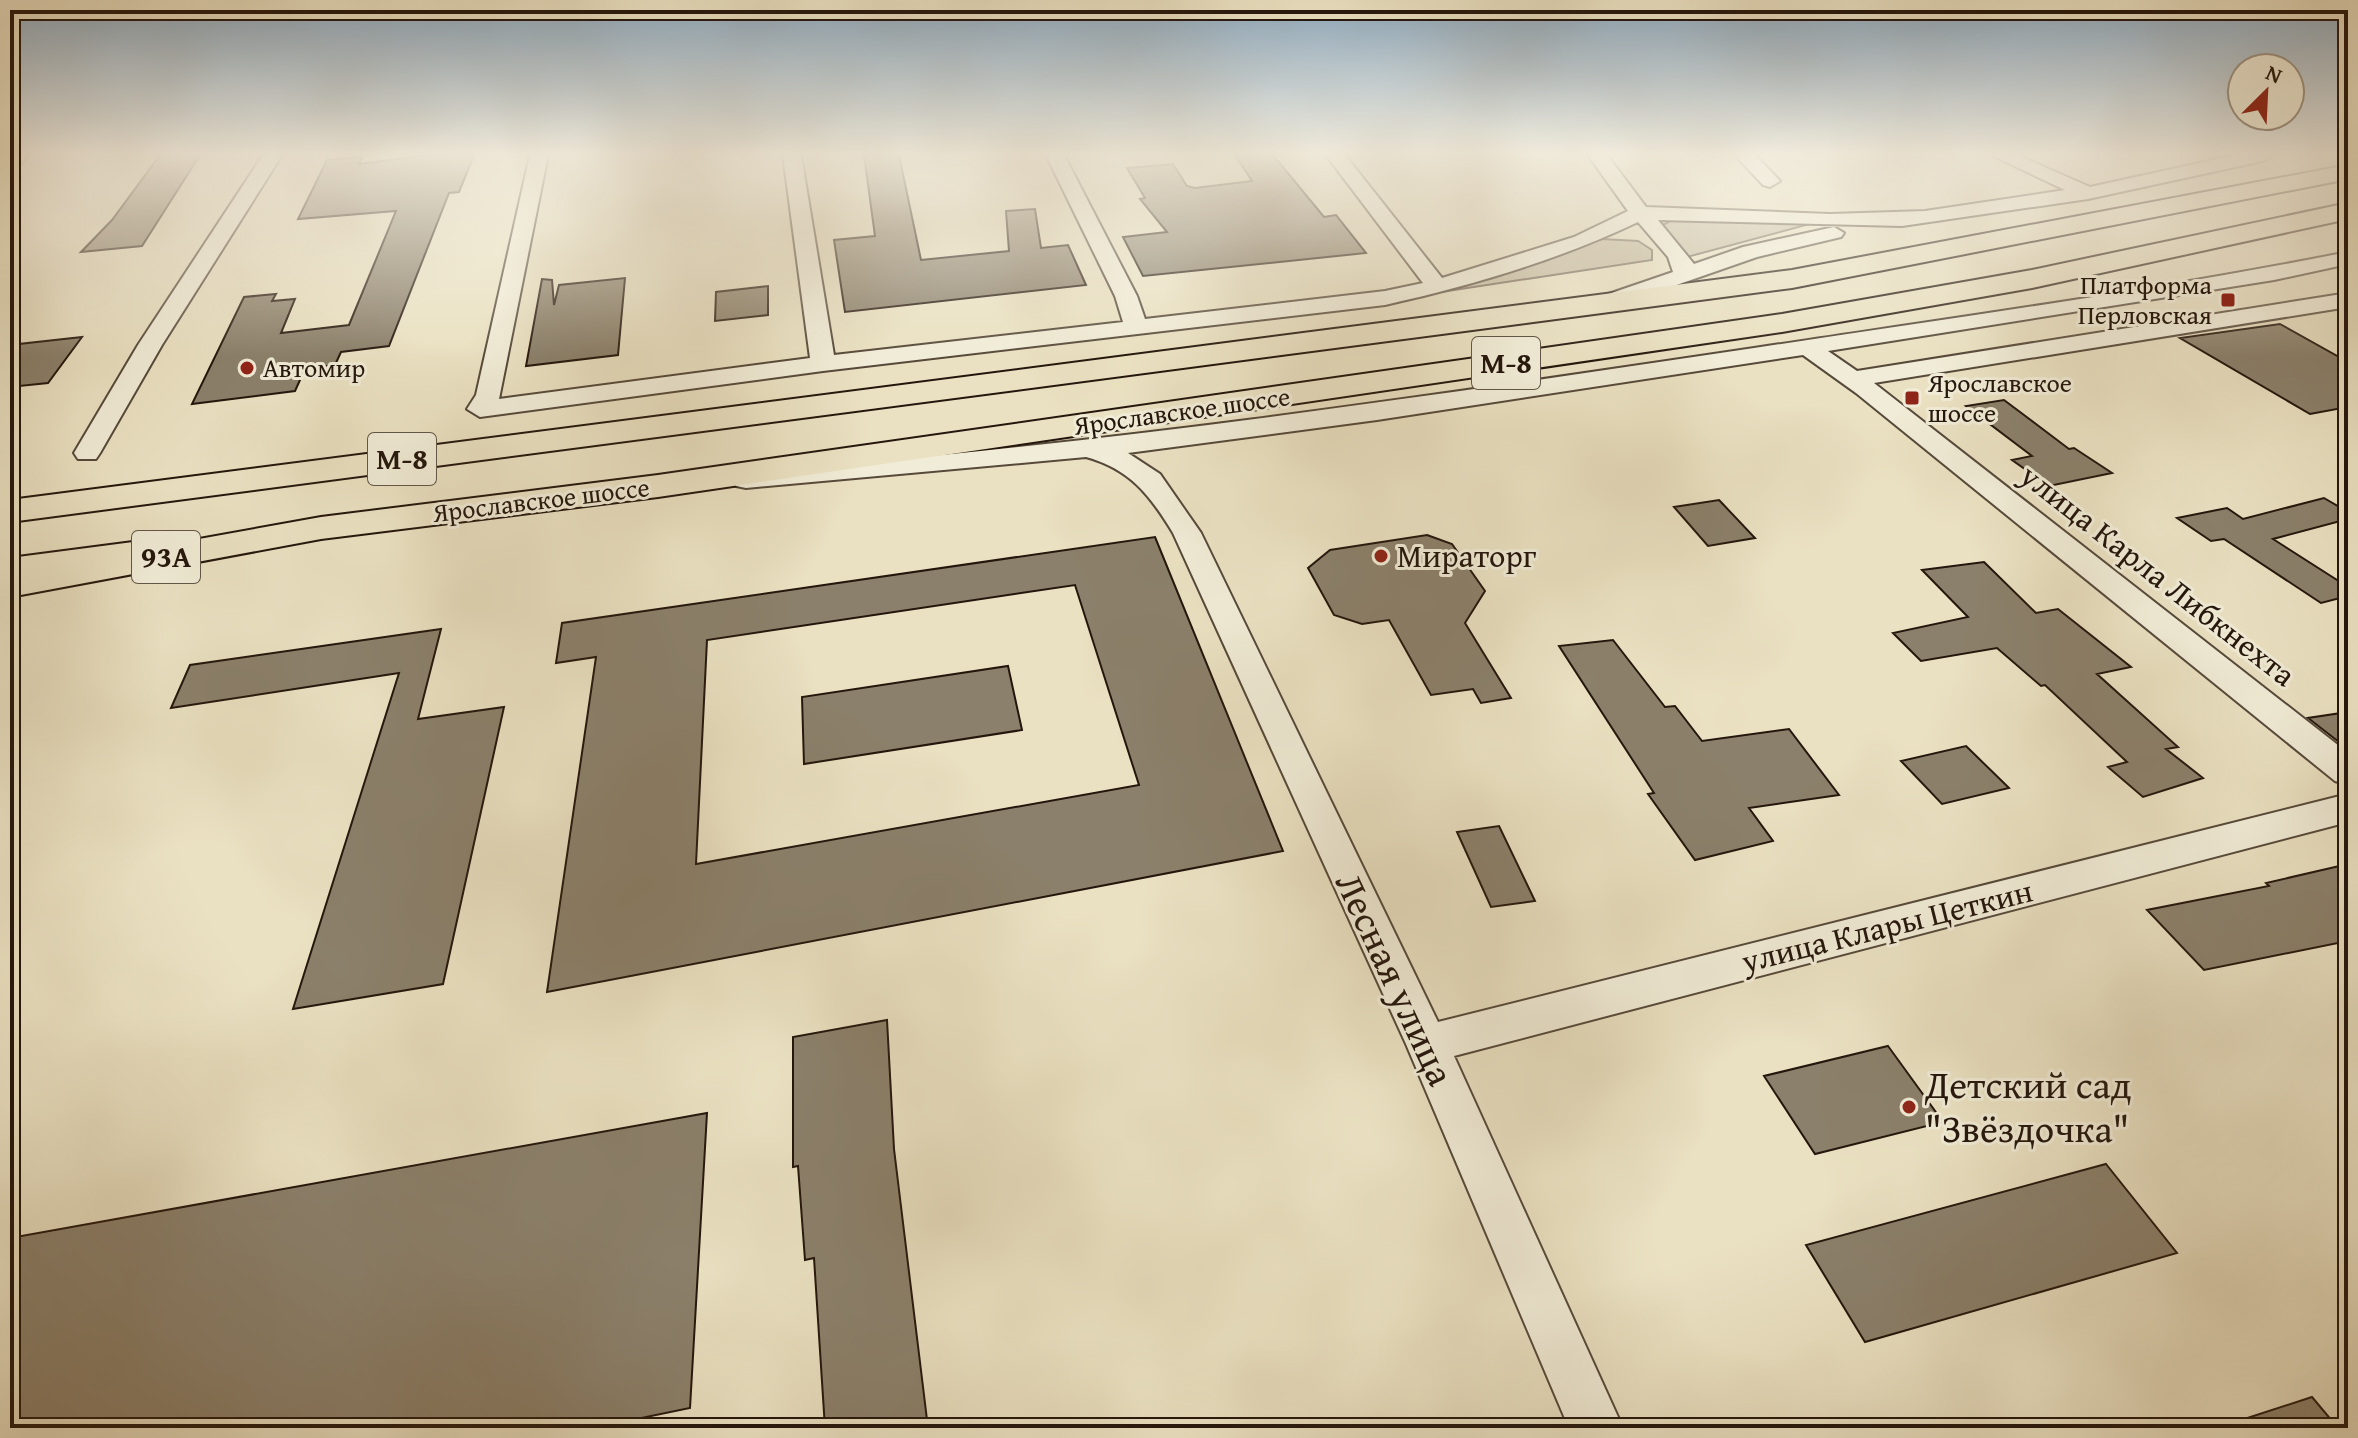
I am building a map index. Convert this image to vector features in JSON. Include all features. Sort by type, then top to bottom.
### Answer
[{"type":"highway","name":"Ярославское шоссе","points":[[10,511],[1589,308],[1792,279],[2088,222]]},
{"type":"highway","name":"Ярославское шоссе","points":[[321,528],[658,486],[1782,323],[2032,279],[2296,222]]},
{"type":"highway","points":[[10,503],[261,477]]},
{"type":"highway","name":"93A","points":[[10,585],[321,528]]},
{"type":"main road","name":"Ярославское шоссе","points":[[10,569],[321,528]]},
{"type":"street","points":[[87,453],[150,345],[230,222]]},
{"type":"street","points":[[525,222],[489,395],[480,409],[823,364],[1385,298],[1437,287],[1598,234],[1622,222]]},
{"type":"street","points":[[802,222],[823,364]]},
{"type":"street","points":[[1089,222],[1126,296],[1137,329]]},
{"type":"street","points":[[1387,222],[1437,287]]},
{"type":"street","points":[[1649,222],[1684,265],[1684,275]]},
{"type":"street","points":[[1589,308],[1751,252],[1894,222]]},
{"type":"street","points":[[1598,234],[1666,243]]},
{"type":"street","points":[[658,486],[916,469],[1414,409],[2076,307],[2348,258]]},
{"type":"street","points":[[1852,379],[2348,300]]},
{"type":"street","name":"улица Карла Либкнехта","points":[[1807,347],[1852,379],[2348,772]]},
{"type":"street","points":[[1080,449],[1119,458],[1153,478],[1156,462],[1165,448],[1180,437]]},
{"type":"street","name":"Лесная улица","points":[[1153,478],[1187,533],[1427,1044],[1596,1428]]},
{"type":"street","name":"улица Клары Цеткин","points":[[1427,1044],[2348,808]]},
{"type":"shaded area","points":[[1668,222],[1817,222],[1687,257],[1659,227]]},
{"type":"shaded area","points":[[1602,239],[1638,241],[1652,250],[1652,260],[1441,292]]},
{"type":"building","points":[[110,222],[157,222],[142,246],[81,252]]},
{"type":"building","points":[[391,222],[438,222],[389,346],[341,352],[335,365],[305,369],[295,391],[192,404],[244,297],[276,294],[272,301],[295,299],[281,333],[349,325]]},
{"type":"building","points":[[873,222],[913,222],[921,260],[1009,251],[1007,222],[1037,222],[1041,248],[1068,245],[1086,285],[845,312],[834,240],[875,236]]},
{"type":"building","points":[[1159,222],[1342,222],[1366,253],[1143,276],[1123,237],[1167,232]]},
{"type":"building","points":[[625,278],[618,355],[526,366],[542,279],[552,280],[554,305],[559,285]]},
{"type":"building","points":[[768,286],[768,315],[715,321],[716,292]]},
{"type":"building","points":[[2280,324],[2348,362],[2348,407],[2310,414],[2180,338]]},
{"type":"building","points":[[82,337],[48,383],[10,387],[10,345]]},
{"type":"building","points":[[2004,400],[2069,449],[2074,448],[2112,473],[2049,486],[2012,460],[2032,456],[1966,406]]},
{"type":"building","points":[[2324,498],[2348,512],[2348,519],[2273,539],[2348,587],[2348,596],[2321,603],[2224,539],[2211,541],[2177,518],[2227,508],[2243,519]]},
{"type":"building","points":[[1719,500],[1755,538],[1708,546],[1674,507]]},
{"type":"building","points":[[1427,535],[1452,544],[1485,591],[1465,623],[1511,698],[1481,703],[1473,689],[1431,695],[1389,620],[1362,624],[1334,615],[1308,568],[1330,550]]},
{"type":"building","points":[[1155,537],[1283,851],[547,992],[596,657],[556,663],[562,623]],"holes":[[[1075,585],[1139,785],[696,864],[707,640]]]},
{"type":"building","points":[[1984,562],[2036,613],[2058,609],[2131,667],[2097,674],[2178,747],[2166,749],[2203,778],[2143,797],[2108,767],[2127,762],[2045,685],[2041,686],[1997,648],[1921,661],[1893,633],[1968,617],[1922,570]]},
{"type":"building","points":[[441,629],[418,719],[504,707],[443,984],[293,1009],[399,673],[171,708],[190,665]]},
{"type":"building","points":[[1613,640],[1665,707],[1675,706],[1702,741],[1789,729],[1839,795],[1749,808],[1773,841],[1695,860],[1648,794],[1654,793],[1559,646]]},
{"type":"building","points":[[1008,666],[1022,730],[804,764],[802,697]]},
{"type":"building","points":[[2348,712],[2348,749],[2308,718]]},
{"type":"building","points":[[1966,746],[2009,788],[1942,804],[1901,761]]},
{"type":"building","points":[[1499,826],[1535,901],[1491,907],[1457,832]]},
{"type":"building","points":[[2348,864],[2348,941],[2204,970],[2147,910],[2269,886],[2266,883]]},
{"type":"building","points":[[887,1020],[894,1149],[928,1428],[825,1428],[814,1258],[805,1260],[798,1166],[793,1167],[793,1037]]},
{"type":"building","points":[[1888,1046],[1943,1122],[1815,1154],[1764,1076]]},
{"type":"building","points":[[707,1113],[690,1408],[593,1428],[10,1428],[10,1238]]},
{"type":"building","points":[[2106,1164],[2177,1253],[1865,1342],[1806,1245]]},
{"type":"building","points":[[2312,1397],[2338,1428],[2235,1428],[2235,1422]]},
{"type":"place","name":"Платформа Перловская","points":[[2228,300]]},
{"type":"place","name":"Автомир","points":[[247,368]]},
{"type":"place","name":"Ярославское шоссе","points":[[1912,398]]},
{"type":"place","name":"Мираторг","points":[[1381,556]]},
{"type":"place","name":"Детский сад \"Звёздочка\"","points":[[1909,1107]]}]
